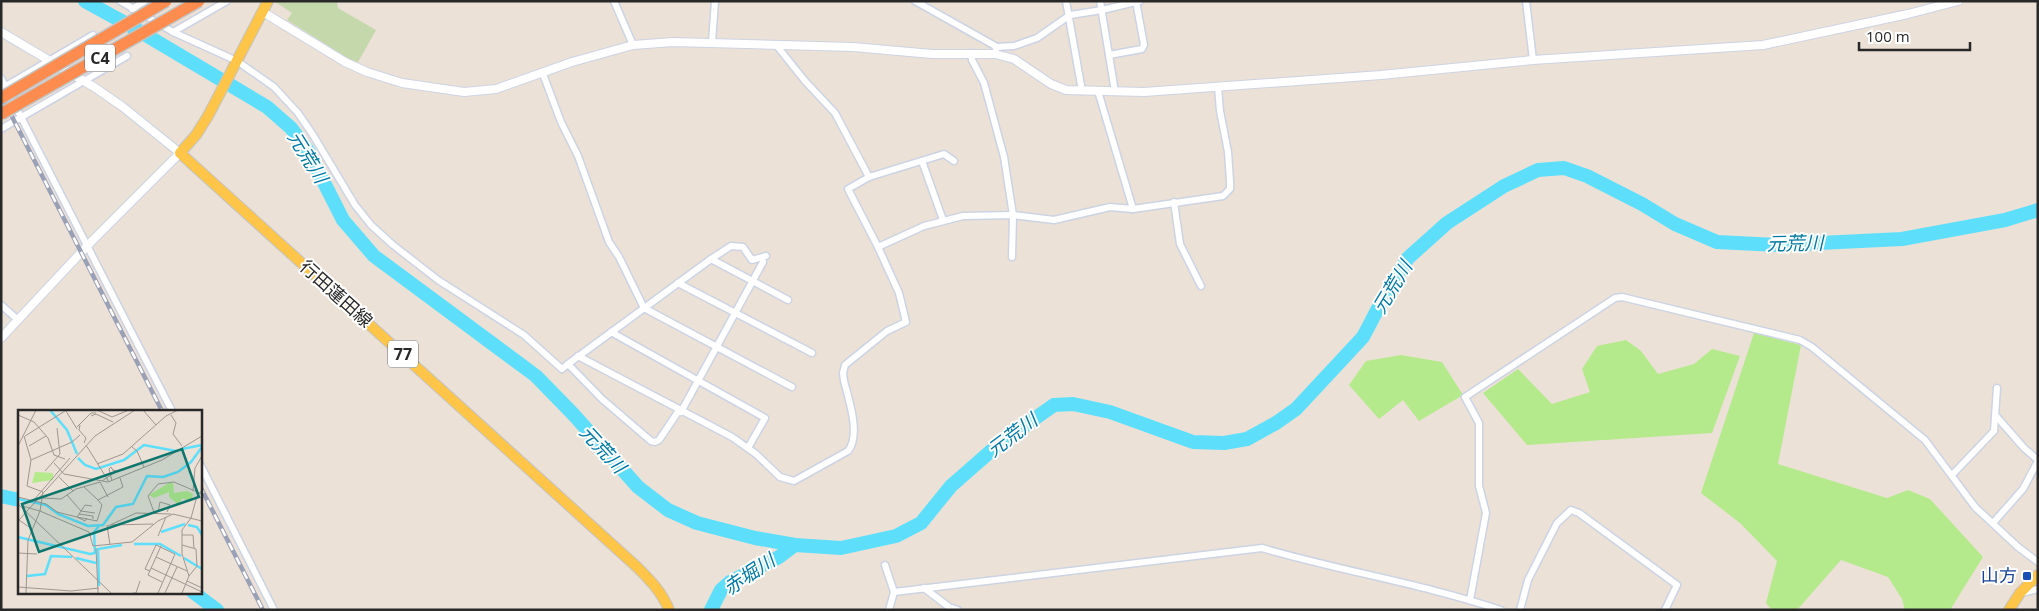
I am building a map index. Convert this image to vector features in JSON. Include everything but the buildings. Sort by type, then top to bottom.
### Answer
[{"type":"highway","name":"C4","points":[[3,91],[166,1]]},
{"type":"highway","name":"C4","points":[[1,114],[199,1]]},
{"type":"main road","points":[[180,153],[196,135],[220,95],[268,1]]},
{"type":"main road","name":"行田蓮田線","points":[[180,153],[637,567],[654,584],[669,610]]},
{"type":"main road","points":[[2009,610],[2020,594],[2038,575]]},
{"type":"street","points":[[120,1],[173,32],[236,63],[274,87],[298,113],[355,205],[371,225],[438,280],[524,335],[562,369],[568,364],[578,356],[711,259],[732,246],[743,247],[752,260],[765,259],[698,381],[681,410],[659,440],[651,441],[602,399],[568,364]]},
{"type":"street","points":[[132,9],[145,1]]},
{"type":"street","points":[[173,32],[227,1]]},
{"type":"street","points":[[614,1],[633,45]]},
{"type":"street","points":[[712,42],[715,1]]},
{"type":"street","points":[[915,1],[1060,88],[1115,92],[1218,87],[1380,75],[1533,60],[1763,45],[1956,2]]},
{"type":"street","points":[[1066,1],[1082,91]]},
{"type":"street","points":[[1100,1],[1115,92]]},
{"type":"street","points":[[263,12],[345,62],[367,72],[402,83],[438,89],[496,90],[572,62],[633,45],[673,42],[853,47],[932,54],[996,50],[1037,38],[1070,15],[1102,10],[1137,1],[1144,42],[1143,47],[1109,55]]},
{"type":"street","points":[[1526,1],[1533,60]]},
{"type":"street","points":[[1,32],[123,107],[180,153],[88,245],[1,338]]},
{"type":"street","points":[[3,91],[49,60],[92,35]]},
{"type":"street","points":[[777,46],[804,81],[835,113],[869,177]]},
{"type":"street","points":[[971,53],[972,60],[984,83],[1004,157],[1013,215],[1012,257]]},
{"type":"street","points":[[1,129],[127,56]]},
{"type":"street","points":[[543,74],[561,122],[578,156],[609,242],[619,256],[644,308],[792,388]]},
{"type":"street","points":[[1,78],[3,91],[22,118],[171,410]]},
{"type":"street","points":[[878,247],[942,220],[984,214],[1054,220],[1110,207],[1133,209],[1223,196],[1230,189],[1228,152],[1220,111],[1218,87]]},
{"type":"street","points":[[1098,91],[1133,209]]},
{"type":"street","points":[[578,356],[732,437],[748,448],[780,477],[794,481],[848,451],[851,447],[854,434],[843,368],[856,355],[887,331],[905,324],[906,320],[899,293],[848,189],[869,177],[944,154],[954,162]]},
{"type":"street","points":[[922,161],[942,220]]},
{"type":"street","points":[[1174,202],[1180,244],[1201,286]]},
{"type":"street","points":[[711,259],[788,300]]},
{"type":"street","points":[[678,283],[812,353]]},
{"type":"street","points":[[1470,600],[1486,513],[1479,486],[1479,423],[1465,396],[1615,298],[1622,297],[1800,340],[1819,352],[1924,440],[1976,507],[2018,548],[2038,562]]},
{"type":"street","points":[[1,305],[18,319]]},
{"type":"street","points":[[611,332],[765,418],[748,448]]},
{"type":"street","points":[[1952,474],[1994,431],[1997,388]]},
{"type":"street","points":[[1993,523],[2024,489],[2038,460],[2024,448],[1996,416]]},
{"type":"street","points":[[201,466],[274,610]]},
{"type":"street","points":[[1520,610],[1528,580],[1557,523],[1571,510],[1579,512],[1677,585],[1665,610]]},
{"type":"street","points":[[894,592],[1262,548],[1470,600],[1501,610]]},
{"type":"street","points":[[885,565],[894,592],[889,610]]},
{"type":"street","points":[[924,588],[949,606],[958,610]]},
{"type":"street","points":[[2020,594],[2038,589]]},
{"type":"green space","points":[[274,1],[337,1],[338,8],[376,30],[357,64],[287,20],[292,13]]},
{"type":"green space","points":[[1754,333],[1801,345],[1778,464],[1887,498],[1908,490],[1930,499],[1983,557],[1950,610],[1905,610],[1902,599],[1888,577],[1841,560],[1797,610],[1772,610],[1766,603],[1777,561],[1740,523],[1701,493]]},
{"type":"green space","points":[[1626,340],[1641,351],[1658,374],[1694,364],[1712,349],[1740,356],[1712,433],[1527,445],[1483,393],[1518,369],[1552,404],[1590,392],[1582,369],[1597,346]]},
{"type":"green space","points":[[1401,355],[1442,362],[1463,395],[1419,421],[1403,400],[1379,419],[1349,385],[1366,361]]},
{"type":"waterway","name":"元荒川","points":[[85,1],[267,107],[291,128],[308,151],[343,220],[374,256],[536,376],[574,415],[638,487],[668,510],[697,523],[755,538],[795,545],[841,548],[896,536],[921,523],[951,486],[1000,443],[1054,405],[1073,404],[1110,412],[1193,442],[1224,443],[1247,439],[1296,409],[1363,337],[1408,258],[1447,223],[1504,186],[1538,170],[1564,168],[1587,176],[1642,204],[1675,224],[1717,242],[1777,245],[1902,239],[2005,220],[2038,210]]},
{"type":"waterway","name":"赤堀川","points":[[1,496],[18,500]]},
{"type":"waterway","name":"赤堀川","points":[[711,610],[721,590],[730,582],[779,557],[795,545]]},
{"type":"waterway","name":"赤堀川","points":[[196,594],[217,610]]},
{"type":"railway","points":[[1,95],[161,410]]},
{"type":"railway","points":[[201,488],[263,610]]},
{"type":"place","name":"山方","points":[[2027,576]]}]
